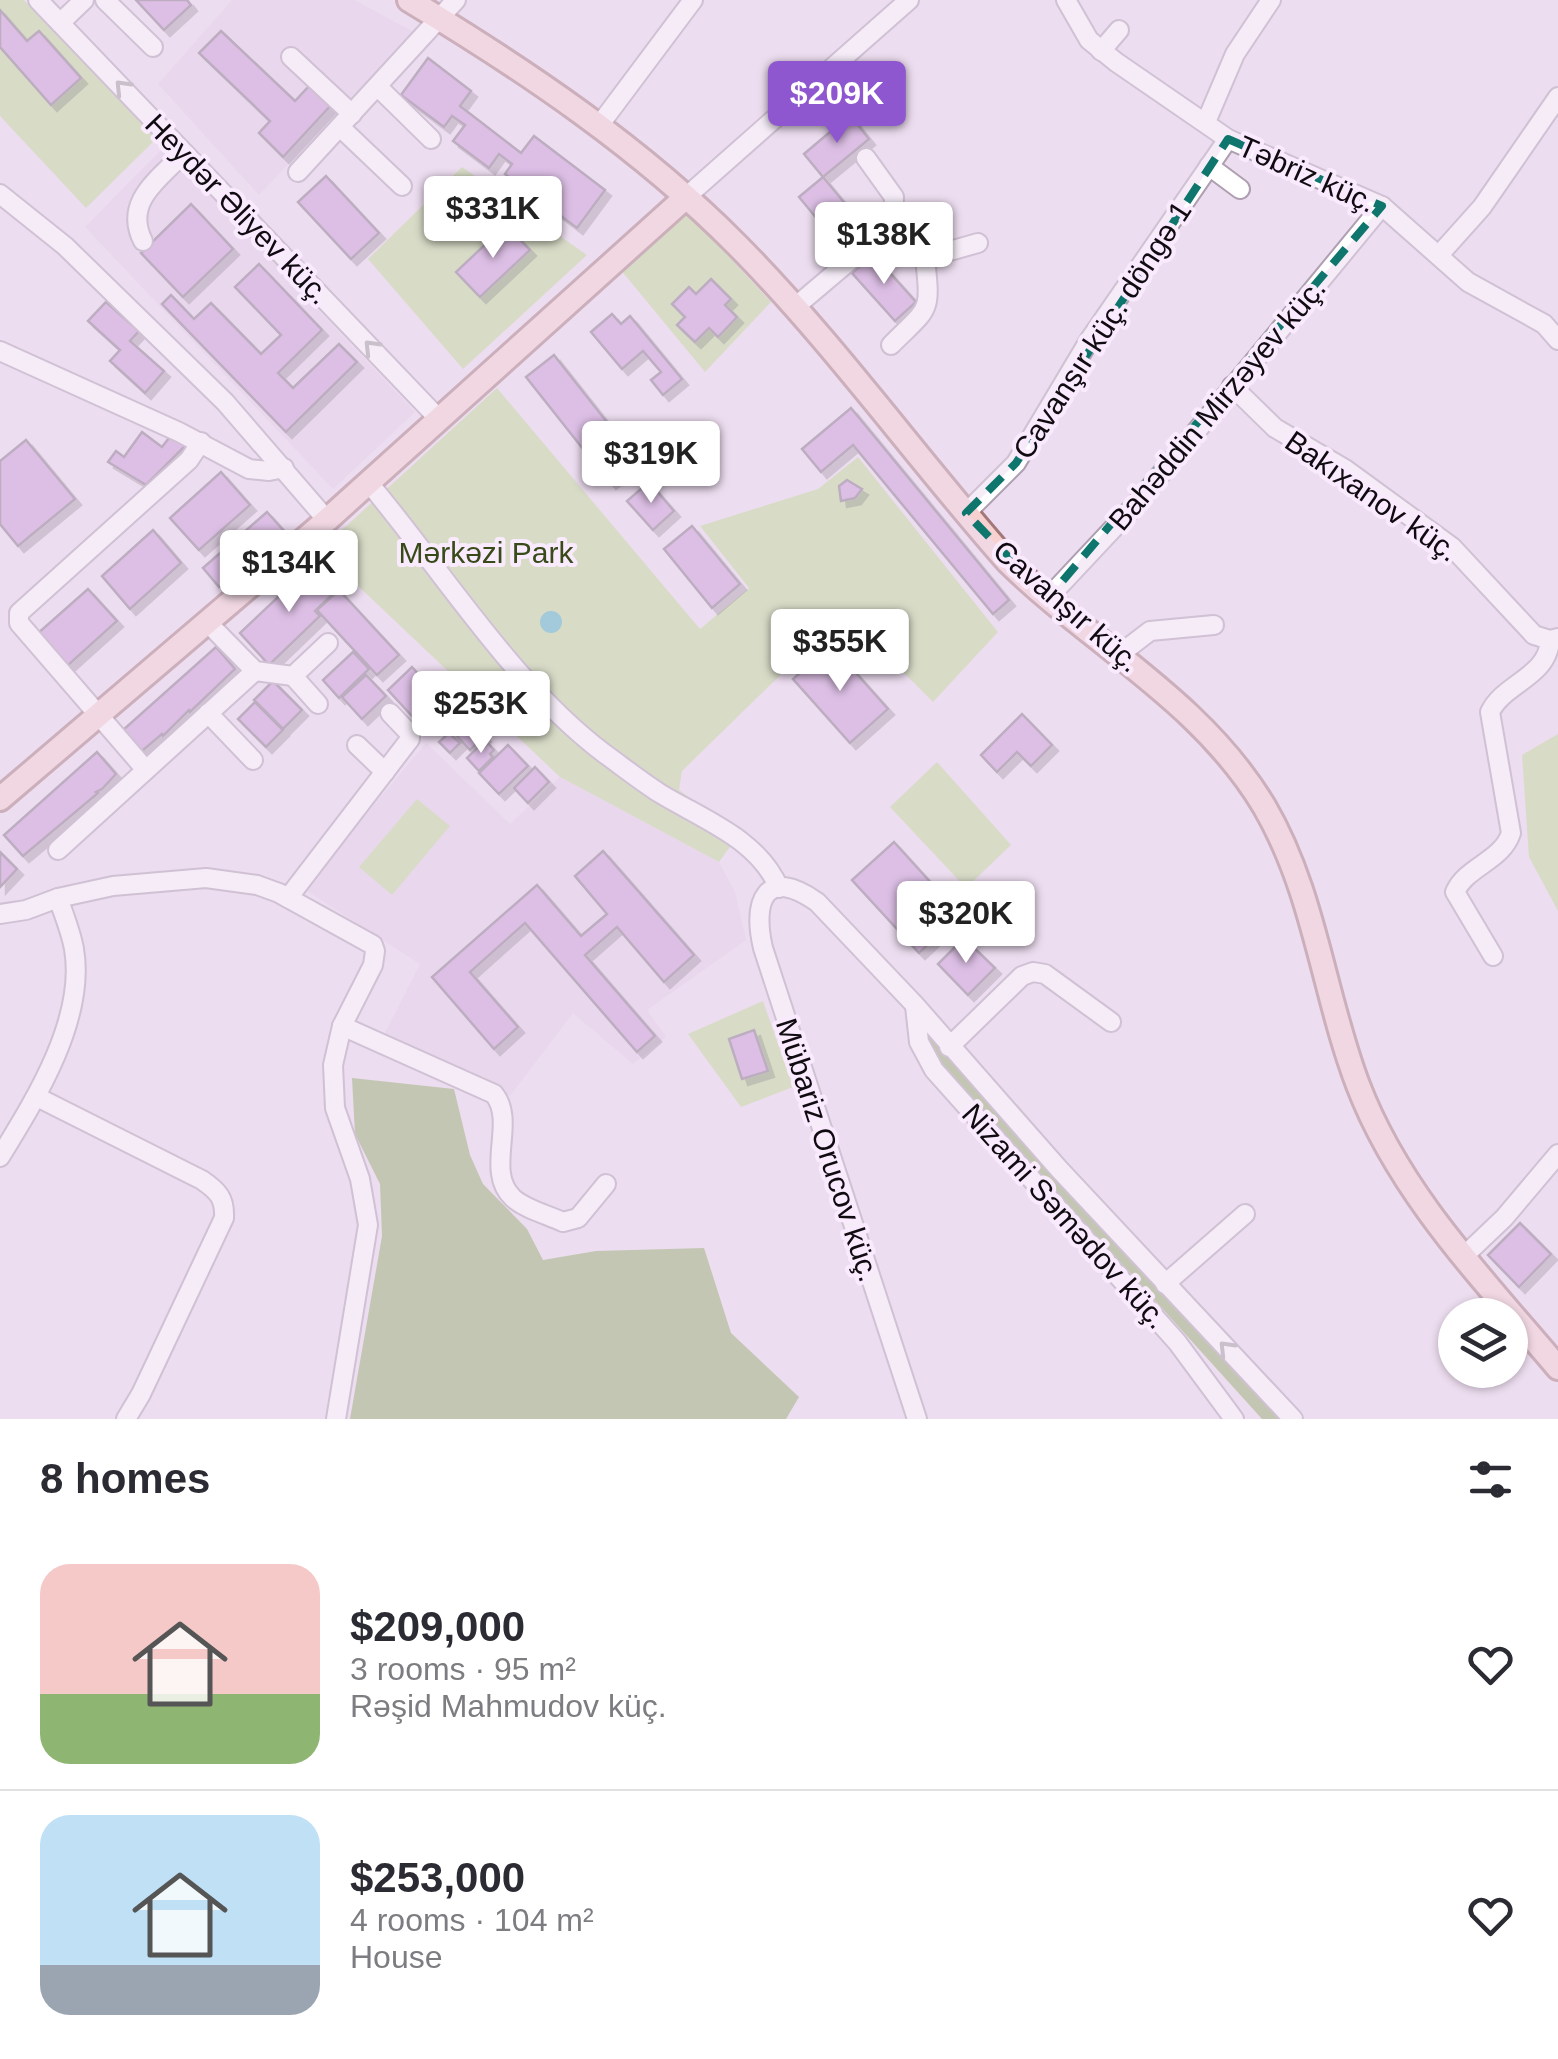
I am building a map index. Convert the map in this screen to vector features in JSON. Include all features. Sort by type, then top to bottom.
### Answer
[{"type":"main road","name":"Cavanşır küç.","points":[[409,0],[531,76],[686,198],[795,308],[1008,562],[1204,728],[1263,804],[1298,881],[1347,1054],[1372,1119],[1411,1189],[1558,1368]]},
{"type":"main road","points":[[0,800],[327,520],[686,198]]},
{"type":"street","name":"Heydər Əliyev küç.","points":[[38,0],[438,418]]},
{"type":"street","points":[[60,23],[84,0]]},
{"type":"street","points":[[105,0],[153,47]]},
{"type":"street","points":[[298,172],[456,0]]},
{"type":"street","points":[[598,127],[693,0]]},
{"type":"street","points":[[686,198],[909,0]]},
{"type":"street","name":"Təbriz küç.","points":[[1066,0],[1089,40],[1101,51],[1228,139],[1382,206],[1468,282],[1544,324],[1556,335]]},
{"type":"street","points":[[1206,122],[1235,54],[1271,0]]},
{"type":"street","points":[[1101,51],[1119,30]]},
{"type":"street","points":[[291,56],[402,186]]},
{"type":"street","points":[[378,86],[431,139]]},
{"type":"street","points":[[1439,255],[1476,216],[1558,97]]},
{"type":"street","name":"Cavanşır küç. döngə 1","points":[[966,513],[1016,462],[1090,338],[1228,139]]},
{"type":"street","points":[[142,242],[137,230],[137,209],[143,197],[184,152]]},
{"type":"street","points":[[795,308],[892,224],[894,198],[866,158]]},
{"type":"street","points":[[1209,166],[1240,189]]},
{"type":"street","points":[[0,194],[64,246],[225,402],[327,520]]},
{"type":"street","name":"Bahəddin Mirzəyev küç.","points":[[1048,598],[1125,516],[1382,206]]},
{"type":"street","points":[[892,224],[926,258],[930,299],[927,309],[892,345]]},
{"type":"street","points":[[926,258],[978,243]]},
{"type":"street","points":[[0,351],[201,442],[249,470],[284,468]]},
{"type":"street","name":"Bakıxanov küç.","points":[[1232,386],[1274,428],[1345,469],[1452,547],[1534,635],[1554,640]]},
{"type":"street","points":[[146,770],[19,623],[19,613],[22,606],[190,460],[201,442]]},
{"type":"street","points":[[368,482],[556,711],[642,781],[754,851],[772,872],[779,888],[802,892],[817,902],[1293,1419]]},
{"type":"street","points":[[207,622],[255,671],[293,676],[318,704]]},
{"type":"street","points":[[1120,654],[1150,631],[1214,624]]},
{"type":"street","points":[[1493,956],[1455,892],[1461,879],[1506,846],[1510,833],[1490,712],[1494,703],[1537,669],[1550,653],[1554,640]]},
{"type":"street","points":[[293,676],[328,643]]},
{"type":"street","points":[[58,850],[255,671]]},
{"type":"street","points":[[288,898],[410,739],[410,734],[390,713]]},
{"type":"street","points":[[208,714],[253,760]]},
{"type":"street","points":[[357,745],[385,772]]},
{"type":"street","points":[[0,914],[114,886],[206,878],[257,885],[288,898],[368,940],[376,950],[374,966],[342,1026],[333,1065],[335,1108],[360,1179],[368,1225],[336,1419]]},
{"type":"street","name":"Mübariz Orucov küç.","points":[[779,888],[768,892],[760,902],[762,948],[916,1419]]},
{"type":"street","points":[[0,1157],[37,1097],[75,994],[74,951],[58,898]]},
{"type":"street","points":[[949,1046],[1022,976],[1033,972],[1044,974],[1111,1022]]},
{"type":"street","name":"Nizami Səmədov küç.","points":[[915,1006],[919,1042],[934,1070],[1178,1342],[1234,1419]]},
{"type":"street","points":[[342,1026],[494,1094],[501,1102],[502,1114],[500,1174],[512,1198],[563,1222],[578,1218],[606,1184]]},
{"type":"street","points":[[37,1097],[202,1180],[220,1193],[225,1205],[224,1218],[126,1419]]},
{"type":"street","points":[[1464,1256],[1504,1218],[1558,1154]]},
{"type":"street","points":[[1165,1284],[1244,1214]]},
{"type":"highlighted area","points":[[1228,139],[1382,206],[1048,598],[966,513],[1016,463]]},
{"type":"shaded area","points":[[232,0],[354,0],[414,32],[259,195],[158,84]]},
{"type":"shaded area","points":[[164,147],[415,412],[333,489],[85,227]]},
{"type":"shaded area","points":[[426,743],[510,824],[560,777],[719,862],[735,892],[746,940],[647,1010],[666,1037],[633,1064],[573,1013],[509,1097],[382,1039],[420,964],[304,889]]},
{"type":"green space","points":[[0,0],[24,0],[156,139],[86,208],[0,116]]},
{"type":"green space","points":[[462,167],[587,255],[463,369],[368,259]]},
{"type":"green space","points":[[687,211],[771,302],[705,372],[620,269]]},
{"type":"green space","name":"Mərkəzi Park","points":[[497,388],[700,629],[749,588],[700,526],[818,489],[858,457],[998,632],[933,702],[844,613],[682,771],[679,790],[740,833],[719,862],[560,777],[320,550]]},
{"type":"green space","points":[[1558,734],[1558,911],[1529,857],[1522,755]]},
{"type":"green space","points":[[937,762],[1011,845],[966,888],[890,807]]},
{"type":"green space","points":[[417,799],[450,826],[392,895],[359,867]]},
{"type":"green space","points":[[763,1001],[793,1087],[741,1107],[688,1034]]},
{"type":"green space","points":[[927,1031],[1282,1419],[1262,1419],[933,1055]]},
{"type":"green space","points":[[352,1078],[454,1089],[470,1155],[483,1184],[527,1229],[543,1260],[596,1251],[704,1248],[731,1333],[799,1397],[786,1419],[350,1419],[382,1236],[380,1184],[355,1134]]},
{"type":"water","points":[[551,611],[559,614],[559,630],[551,633],[543,630],[540,622],[543,614]]},
{"type":"building","points":[[136,0],[187,0],[191,5],[164,30]]},
{"type":"building","points":[[0,10],[27,41],[39,31],[81,78],[51,105],[0,47]]},
{"type":"building","points":[[221,31],[295,101],[311,84],[332,104],[283,157],[259,133],[270,121],[199,53]]},
{"type":"building","points":[[428,58],[471,91],[460,106],[521,153],[534,136],[605,190],[577,228],[505,174],[512,164],[499,154],[489,168],[453,141],[465,125],[452,116],[444,127],[401,95]]},
{"type":"building","points":[[850,115],[869,139],[823,177],[804,154]]},
{"type":"building","points":[[326,176],[379,233],[351,259],[298,202]]},
{"type":"building","points":[[823,177],[866,229],[842,249],[799,197]]},
{"type":"building","points":[[191,204],[233,249],[183,297],[141,253]]},
{"type":"building","points":[[506,225],[530,250],[480,297],[456,272]]},
{"type":"building","points":[[873,254],[916,302],[895,321],[852,273]]},
{"type":"building","points":[[259,264],[322,330],[278,373],[293,388],[339,344],[357,362],[286,432],[162,304],[171,295],[194,319],[211,303],[261,354],[281,335],[235,287]]},
{"type":"building","points":[[711,279],[731,299],[725,305],[737,317],[718,337],[709,328],[695,342],[677,325],[685,317],[672,304],[689,287],[696,294]]},
{"type":"building","points":[[106,302],[139,331],[130,341],[164,371],[145,393],[110,361],[120,350],[88,321]]},
{"type":"building","points":[[612,314],[621,324],[630,316],[682,379],[663,395],[651,380],[661,372],[643,351],[622,369],[591,332]]},
{"type":"building","points":[[554,355],[625,445],[642,431],[655,447],[610,483],[526,377]]},
{"type":"building","points":[[851,408],[1009,600],[993,614],[853,445],[821,472],[802,449]]},
{"type":"building","points":[[142,432],[162,447],[169,438],[187,444],[146,485],[108,462],[116,451],[124,457]]},
{"type":"building","points":[[26,440],[75,499],[18,546],[0,524],[0,461]]},
{"type":"building","points":[[221,472],[250,505],[199,550],[170,518]]},
{"type":"building","points":[[847,480],[862,489],[855,498],[841,501],[839,486]]},
{"type":"building","points":[[649,482],[674,511],[653,530],[627,501]]},
{"type":"building","points":[[267,512],[284,531],[219,587],[203,568]]},
{"type":"building","points":[[692,526],[740,584],[712,608],[664,549]]},
{"type":"building","points":[[153,530],[181,563],[130,609],[102,576]]},
{"type":"building","points":[[314,563],[338,589],[315,611],[320,616],[269,665],[240,633]]},
{"type":"building","points":[[88,589],[117,621],[66,667],[37,634]]},
{"type":"building","points":[[339,590],[399,655],[377,675],[317,610]]},
{"type":"building","points":[[831,645],[888,709],[850,743],[793,679]]},
{"type":"building","points":[[216,647],[235,669],[142,751],[123,730]]},
{"type":"building","points":[[353,652],[369,669],[339,698],[323,680]]},
{"type":"building","points":[[412,667],[420,676],[423,673],[447,705],[423,728],[388,690]]},
{"type":"building","points":[[366,675],[386,696],[362,719],[342,697]]},
{"type":"building","points":[[273,681],[302,710],[283,729],[254,700]]},
{"type":"building","points":[[255,702],[283,730],[266,747],[238,719]]},
{"type":"building","points":[[479,710],[487,718],[481,724],[486,729],[482,733],[485,736],[470,750],[454,733]]},
{"type":"building","points":[[1022,714],[1052,745],[1031,766],[1017,752],[997,772],[981,755]]},
{"type":"building","points":[[449,733],[460,743],[450,753],[439,742]]},
{"type":"building","points":[[488,743],[494,750],[490,754],[493,757],[479,771],[467,758],[481,744],[484,747]]},
{"type":"building","points":[[508,745],[528,766],[499,794],[479,773]]},
{"type":"building","points":[[97,752],[116,774],[23,856],[4,835]]},
{"type":"building","points":[[535,767],[549,782],[528,803],[514,788]]},
{"type":"building","points":[[894,842],[960,915],[919,953],[852,880]]},
{"type":"building","points":[[603,851],[694,955],[664,982],[617,927],[585,955],[655,1036],[637,1052],[525,923],[470,972],[518,1027],[494,1049],[432,977],[537,885],[581,936],[607,914],[575,876]]},
{"type":"building","points":[[0,852],[17,869],[0,887]]},
{"type":"building","points":[[964,938],[995,968],[968,995],[938,964]]},
{"type":"building","points":[[754,1030],[768,1071],[742,1079],[729,1039]]},
{"type":"building","points":[[1520,1223],[1551,1254],[1519,1287],[1488,1255]]}]
